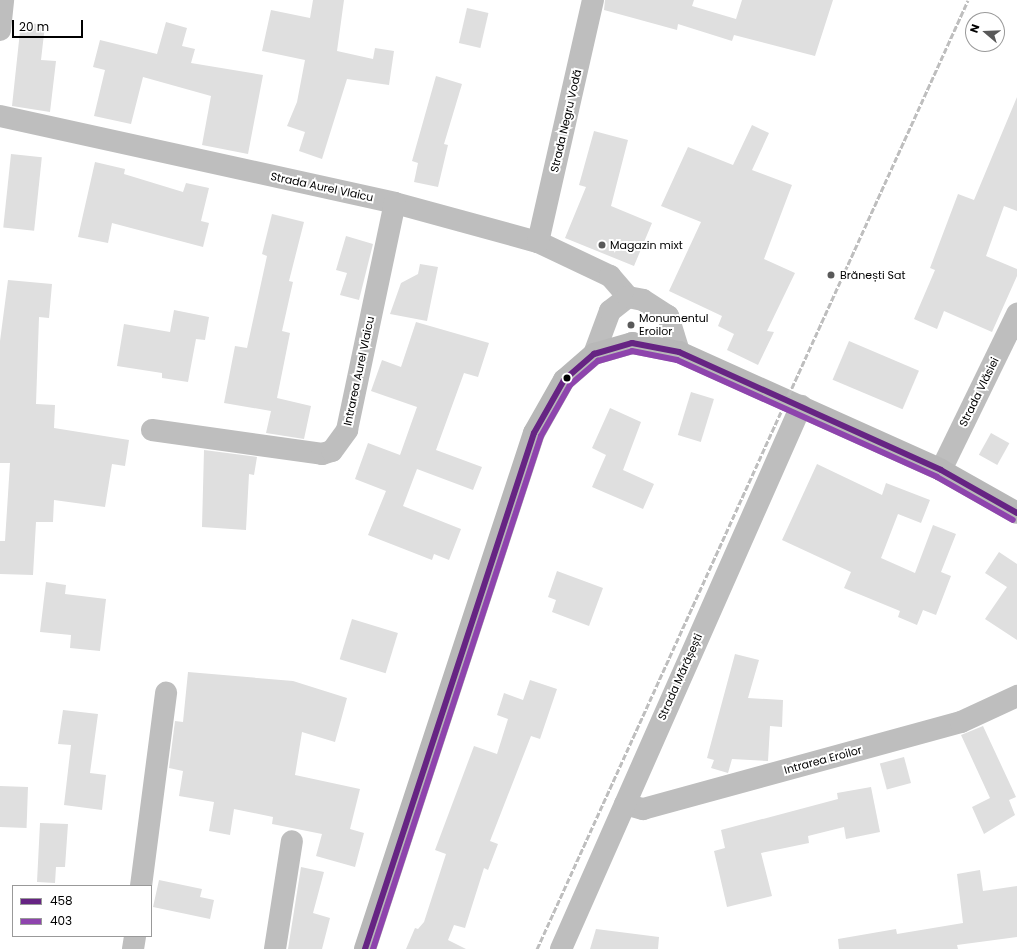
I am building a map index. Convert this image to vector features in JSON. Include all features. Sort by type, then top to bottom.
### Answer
[{"type":"main road","points":[[365,949],[534,433],[564,380],[594,354],[632,343],[679,352],[941,470],[1017,513]]},
{"type":"street","points":[[0,30],[3,0]]},
{"type":"street","name":"Strada Negru Vodă","points":[[538,242],[593,0]]},
{"type":"street","name":"Strada Aurel Vlaicu","points":[[0,116],[395,203],[538,242],[610,276],[628,297]]},
{"type":"street","name":"Intrarea Aurel Vlaicu","points":[[152,430],[322,454],[332,451],[347,430],[395,203]]},
{"type":"street","points":[[594,354],[610,311],[628,297],[643,300],[668,316],[679,352]]},
{"type":"street","name":"Strada Vlăsiei","points":[[941,470],[1017,314]]},
{"type":"street","name":"Strada Mărășești","points":[[561,949],[801,406]]},
{"type":"street","points":[[141,885],[166,693]]},
{"type":"street","name":"Intrarea Eroilor","points":[[625,804],[643,809],[946,726],[996,708],[1017,696]]},
{"type":"street","points":[[275,949],[292,841]]},
{"type":"street","points":[[133,949],[135,937]]},
{"type":"building","points":[[313,0],[344,0],[337,51],[373,59],[375,48],[394,51],[389,85],[347,79],[322,159],[299,151],[305,132],[287,126],[297,102],[305,60],[262,51],[271,10],[310,18]]},
{"type":"building","points":[[605,0],[694,0],[692,6],[736,19],[742,0],[833,0],[815,56],[734,35],[732,41],[678,24],[677,30],[604,10]]},
{"type":"building","points":[[467,8],[488,13],[480,48],[459,43]]},
{"type":"building","points":[[21,22],[45,25],[41,60],[56,61],[50,112],[12,106]]},
{"type":"building","points":[[166,22],[187,28],[182,46],[195,49],[191,63],[263,75],[248,154],[202,145],[211,96],[143,77],[131,124],[94,116],[105,70],[93,67],[100,40],[157,54]]},
{"type":"building","points":[[436,76],[462,84],[444,144],[448,145],[438,187],[414,182],[418,163],[412,161]]},
{"type":"building","points":[[1017,97],[1017,211],[1004,206],[986,256],[1017,269],[1017,276],[992,332],[944,311],[937,329],[914,319],[935,270],[930,268],[958,194],[974,200]]},
{"type":"building","points":[[752,125],[769,133],[752,170],[792,185],[764,259],[795,273],[767,331],[774,332],[758,365],[727,350],[734,334],[718,326],[722,316],[669,291],[701,222],[661,206],[688,147],[733,165]]},
{"type":"building","points":[[594,131],[628,140],[611,206],[652,223],[634,266],[565,238],[586,187],[579,185]]},
{"type":"building","points":[[11,154],[42,157],[34,231],[3,228]]},
{"type":"building","points":[[95,162],[125,169],[124,174],[183,192],[186,183],[209,188],[201,221],[209,223],[203,247],[112,223],[108,243],[78,237]]},
{"type":"building","points":[[272,214],[304,222],[289,281],[293,282],[282,331],[290,333],[277,398],[311,406],[304,439],[266,433],[271,411],[224,403],[235,346],[247,348],[267,256],[262,254]]},
{"type":"building","points":[[346,236],[373,244],[359,300],[340,295],[347,273],[336,270]]},
{"type":"building","points":[[420,264],[438,267],[427,321],[390,314],[401,283],[418,274]]},
{"type":"building","points":[[8,280],[52,284],[49,318],[39,317],[36,404],[55,405],[54,428],[129,440],[125,466],[112,464],[105,507],[54,500],[53,522],[36,522],[33,575],[0,574],[0,541],[5,541],[10,463],[0,463],[0,341]]},
{"type":"building","points":[[174,310],[209,317],[205,340],[196,339],[188,382],[162,378],[162,373],[117,366],[124,324],[170,332]]},
{"type":"building","points":[[416,322],[489,343],[478,377],[464,373],[436,450],[482,467],[473,490],[417,469],[403,506],[461,529],[449,560],[434,554],[432,560],[368,535],[386,491],[355,479],[368,443],[400,455],[417,407],[371,391],[382,360],[401,367]]},
{"type":"building","points":[[849,341],[919,371],[903,409],[833,380]]},
{"type":"building","points":[[691,392],[714,399],[701,442],[678,435]]},
{"type":"building","points":[[610,408],[641,422],[623,470],[654,484],[643,509],[592,487],[606,455],[592,448]]},
{"type":"building","points":[[991,433],[1009,443],[997,465],[979,455]]},
{"type":"building","points":[[204,450],[257,457],[254,475],[249,474],[246,530],[202,527]]},
{"type":"building","points":[[817,464],[882,495],[886,483],[930,500],[921,523],[898,514],[881,558],[915,573],[933,525],[956,534],[941,572],[951,576],[936,615],[923,610],[917,625],[898,617],[900,611],[844,588],[851,572],[782,540]]},
{"type":"building","points":[[999,552],[1017,564],[1017,640],[985,619],[1007,587],[985,573]]},
{"type":"building","points":[[557,571],[603,588],[589,626],[552,612],[556,600],[548,597]]},
{"type":"building","points":[[46,582],[66,585],[65,594],[106,599],[100,651],[70,648],[71,635],[40,632]]},
{"type":"building","points":[[352,619],[398,633],[386,673],[340,659]]},
{"type":"building","points":[[735,654],[759,660],[748,698],[783,700],[782,727],[770,726],[768,761],[732,759],[728,773],[711,768],[714,760],[707,758]]},
{"type":"building","points":[[188,672],[293,681],[347,698],[335,742],[302,732],[295,775],[360,789],[350,829],[364,833],[355,867],[316,856],[322,834],[272,824],[273,817],[234,809],[230,835],[209,831],[214,802],[179,796],[183,771],[169,768],[175,721],[183,722]]},
{"type":"building","points":[[530,680],[557,689],[540,739],[531,736],[490,841],[498,844],[488,870],[484,868],[465,928],[454,925],[448,940],[466,949],[406,949],[415,928],[418,929],[424,922],[446,854],[435,850],[474,746],[497,754],[508,719],[497,715],[504,693],[523,700]]},
{"type":"building","points":[[63,710],[98,714],[90,773],[106,775],[102,810],[64,805],[71,745],[58,744]]},
{"type":"building","points":[[983,726],[1016,797],[1009,800],[1015,815],[984,834],[972,807],[990,798],[961,735]]},
{"type":"building","points":[[904,757],[911,783],[887,790],[880,763]]},
{"type":"building","points":[[0,786],[28,787],[27,828],[0,827]]},
{"type":"building","points":[[871,787],[880,832],[846,839],[844,827],[808,836],[809,843],[761,853],[772,896],[727,907],[714,851],[725,848],[721,830],[838,799],[837,793]]},
{"type":"building","points":[[40,823],[68,824],[65,867],[56,867],[55,883],[37,882]]},
{"type":"building","points":[[301,867],[324,872],[313,913],[330,918],[322,949],[288,949]]},
{"type":"building","points":[[980,870],[983,891],[1017,886],[1017,937],[957,945],[958,949],[839,949],[838,939],[896,929],[897,934],[963,923],[957,874]]},
{"type":"building","points":[[159,880],[202,889],[200,897],[214,900],[210,919],[153,907]]},
{"type":"building","points":[[596,929],[659,937],[658,949],[590,949]]},
{"type":"railway","points":[[537,949],[968,0]]},
{"type":"transit line","name":"458","points":[[365,949],[534,433],[564,380],[594,354],[632,343],[679,352],[941,470],[1017,513]]},
{"type":"transit line","name":"403","points":[[373,949],[541,436],[570,385],[598,361],[632,351],[677,360],[937,477],[1013,520]]},
{"type":"place","name":"Magazin mixt","points":[[602,245]]},
{"type":"place","name":"Brănești Sat","points":[[831,275]]},
{"type":"place","name":"Monumentul Eroilor","points":[[631,325]]}]
